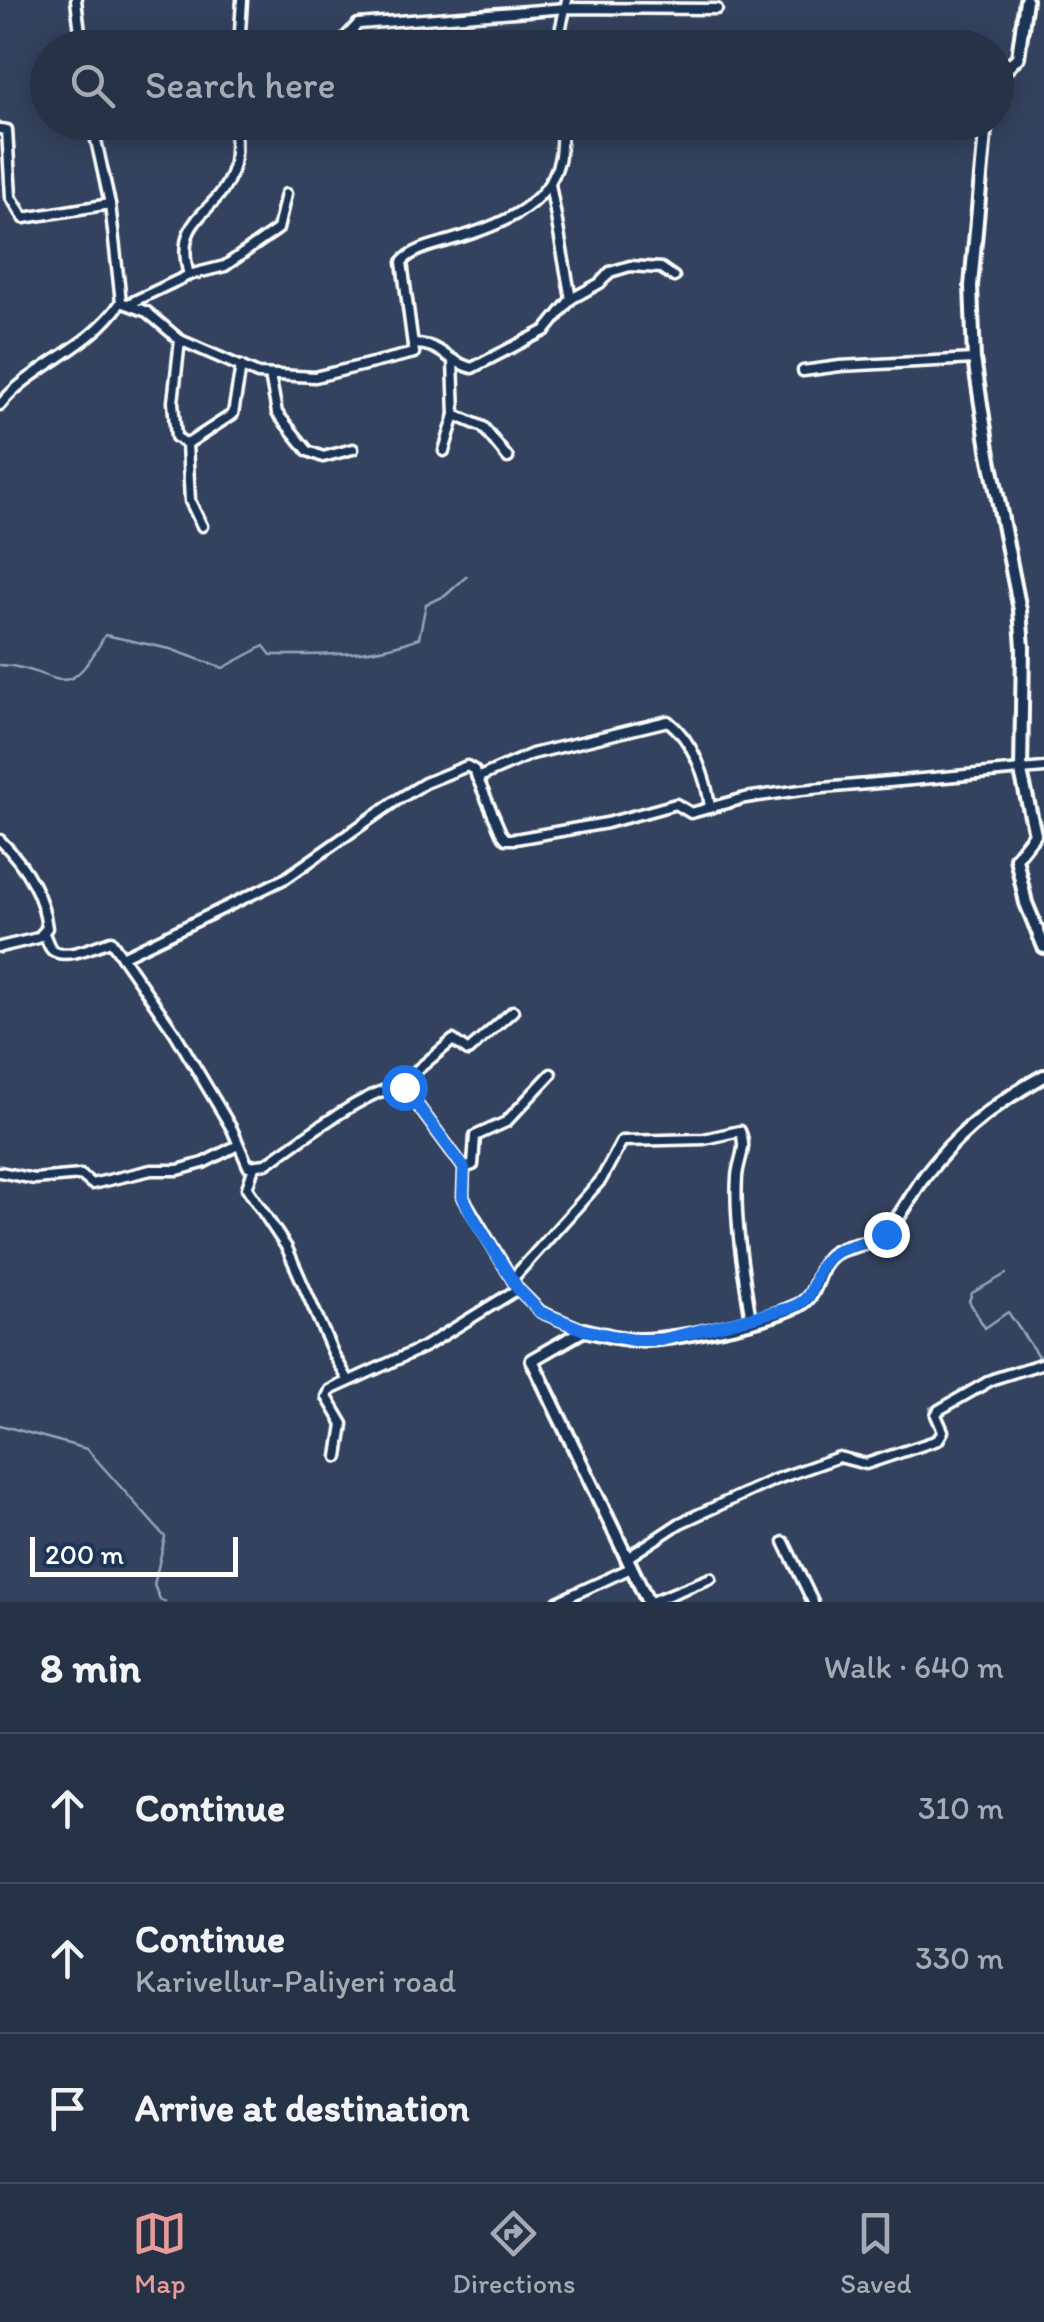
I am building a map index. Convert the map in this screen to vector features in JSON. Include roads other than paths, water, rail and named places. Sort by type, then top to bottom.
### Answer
[{"type":"main road","points":[[1014,61],[1018,57],[1026,0]]},
{"type":"main road","points":[[984,140],[970,286],[974,360],[1020,610],[1021,772],[1035,834],[1016,858],[1026,903],[1044,946]]},
{"type":"main road","points":[[649,1602],[532,1360],[584,1330],[632,1340],[661,1340],[803,1304],[826,1260],[838,1251],[886,1234],[926,1174],[959,1136],[1017,1090],[1044,1076]]},
{"type":"street","points":[[76,0],[80,30]]},
{"type":"street","points":[[241,30],[242,0]]},
{"type":"street","points":[[561,30],[567,4]]},
{"type":"street","points":[[352,30],[358,24],[567,4],[717,10]]},
{"type":"street","points":[[0,129],[7,130],[11,198],[24,218],[110,204]]},
{"type":"street","points":[[96,140],[124,303]]},
{"type":"street","points":[[189,276],[183,255],[193,221],[224,188],[233,170],[235,140]]},
{"type":"street","points":[[124,303],[147,312],[180,340],[258,374],[315,377],[414,353],[402,262],[408,256],[518,215],[550,184],[559,161],[561,140]]},
{"type":"street","points":[[550,184],[571,299]]},
{"type":"street","points":[[0,405],[21,384],[68,354],[124,303],[225,266],[278,230],[286,194]]},
{"type":"street","points":[[412,344],[430,344],[452,361],[472,368],[546,330],[571,299],[600,284],[610,272],[630,266],[661,268],[674,277]]},
{"type":"street","points":[[180,340],[173,402],[176,437],[187,444]]},
{"type":"street","points":[[803,371],[974,360]]},
{"type":"street","points":[[444,452],[456,415],[452,361]]},
{"type":"street","points":[[187,444],[232,414],[241,366]]},
{"type":"street","points":[[270,374],[277,413],[308,451],[323,457],[353,449]]},
{"type":"street","points":[[456,415],[482,427],[508,458]]},
{"type":"street","points":[[187,444],[190,501],[202,526]]},
{"type":"street","points":[[478,778],[532,754],[668,721],[703,770],[710,808]]},
{"type":"street","points":[[122,957],[286,878],[425,783],[467,766],[474,770],[506,839],[607,823],[676,804],[691,814],[744,798],[801,790],[1044,768]]},
{"type":"street","points":[[0,840],[34,884],[46,923],[44,934],[52,950],[68,953],[111,941],[175,1034],[232,1128],[248,1166],[266,1164],[365,1098],[398,1086],[453,1040],[468,1052],[513,1011]]},
{"type":"street","points":[[0,947],[44,934]]},
{"type":"street","points":[[464,1168],[473,1164],[476,1136],[506,1122],[551,1074]]},
{"type":"street","points":[[398,1086],[411,1095],[464,1168],[463,1197],[518,1289],[540,1312],[584,1330]]},
{"type":"street","points":[[514,1278],[601,1180],[622,1141],[693,1140],[740,1131],[743,1154],[736,1174],[742,1266],[751,1320]]},
{"type":"street","points":[[0,1172],[34,1179],[81,1175],[92,1184],[151,1170],[178,1170],[203,1163],[238,1145]]},
{"type":"street","points":[[254,1168],[248,1188],[288,1248],[349,1381]]},
{"type":"street","points":[[338,1457],[343,1424],[327,1397],[330,1390],[424,1347],[518,1289]]},
{"type":"street","points":[[556,1602],[629,1563],[680,1523],[774,1480],[840,1457],[866,1464],[938,1440],[943,1431],[936,1416],[939,1410],[993,1379],[1044,1363]]},
{"type":"street","points":[[784,1542],[813,1602]]},
{"type":"street","points":[[649,1602],[710,1578]]},
{"type":"waterway","points":[[0,665],[69,679],[91,658],[105,635],[170,649],[223,668],[264,646],[271,655],[346,654],[383,649],[419,638],[426,604],[445,596],[467,576]]},
{"type":"waterway","points":[[1006,1274],[972,1293],[969,1301],[985,1328],[1008,1312],[1038,1356],[1033,1363]]},
{"type":"waterway","points":[[785,1472],[822,1457],[841,1454],[860,1459],[929,1437],[937,1432],[930,1408],[957,1395]]},
{"type":"waterway","points":[[0,1425],[87,1449],[165,1537],[154,1585],[160,1600],[165,1602]]},
{"type":"waterway","points":[[680,1519],[768,1479]]},
{"type":"waterway","points":[[631,1546],[665,1529]]},
{"type":"waterway","points":[[618,1557],[622,1568]]},
{"type":"waterway","points":[[627,1576],[641,1602]]}]
